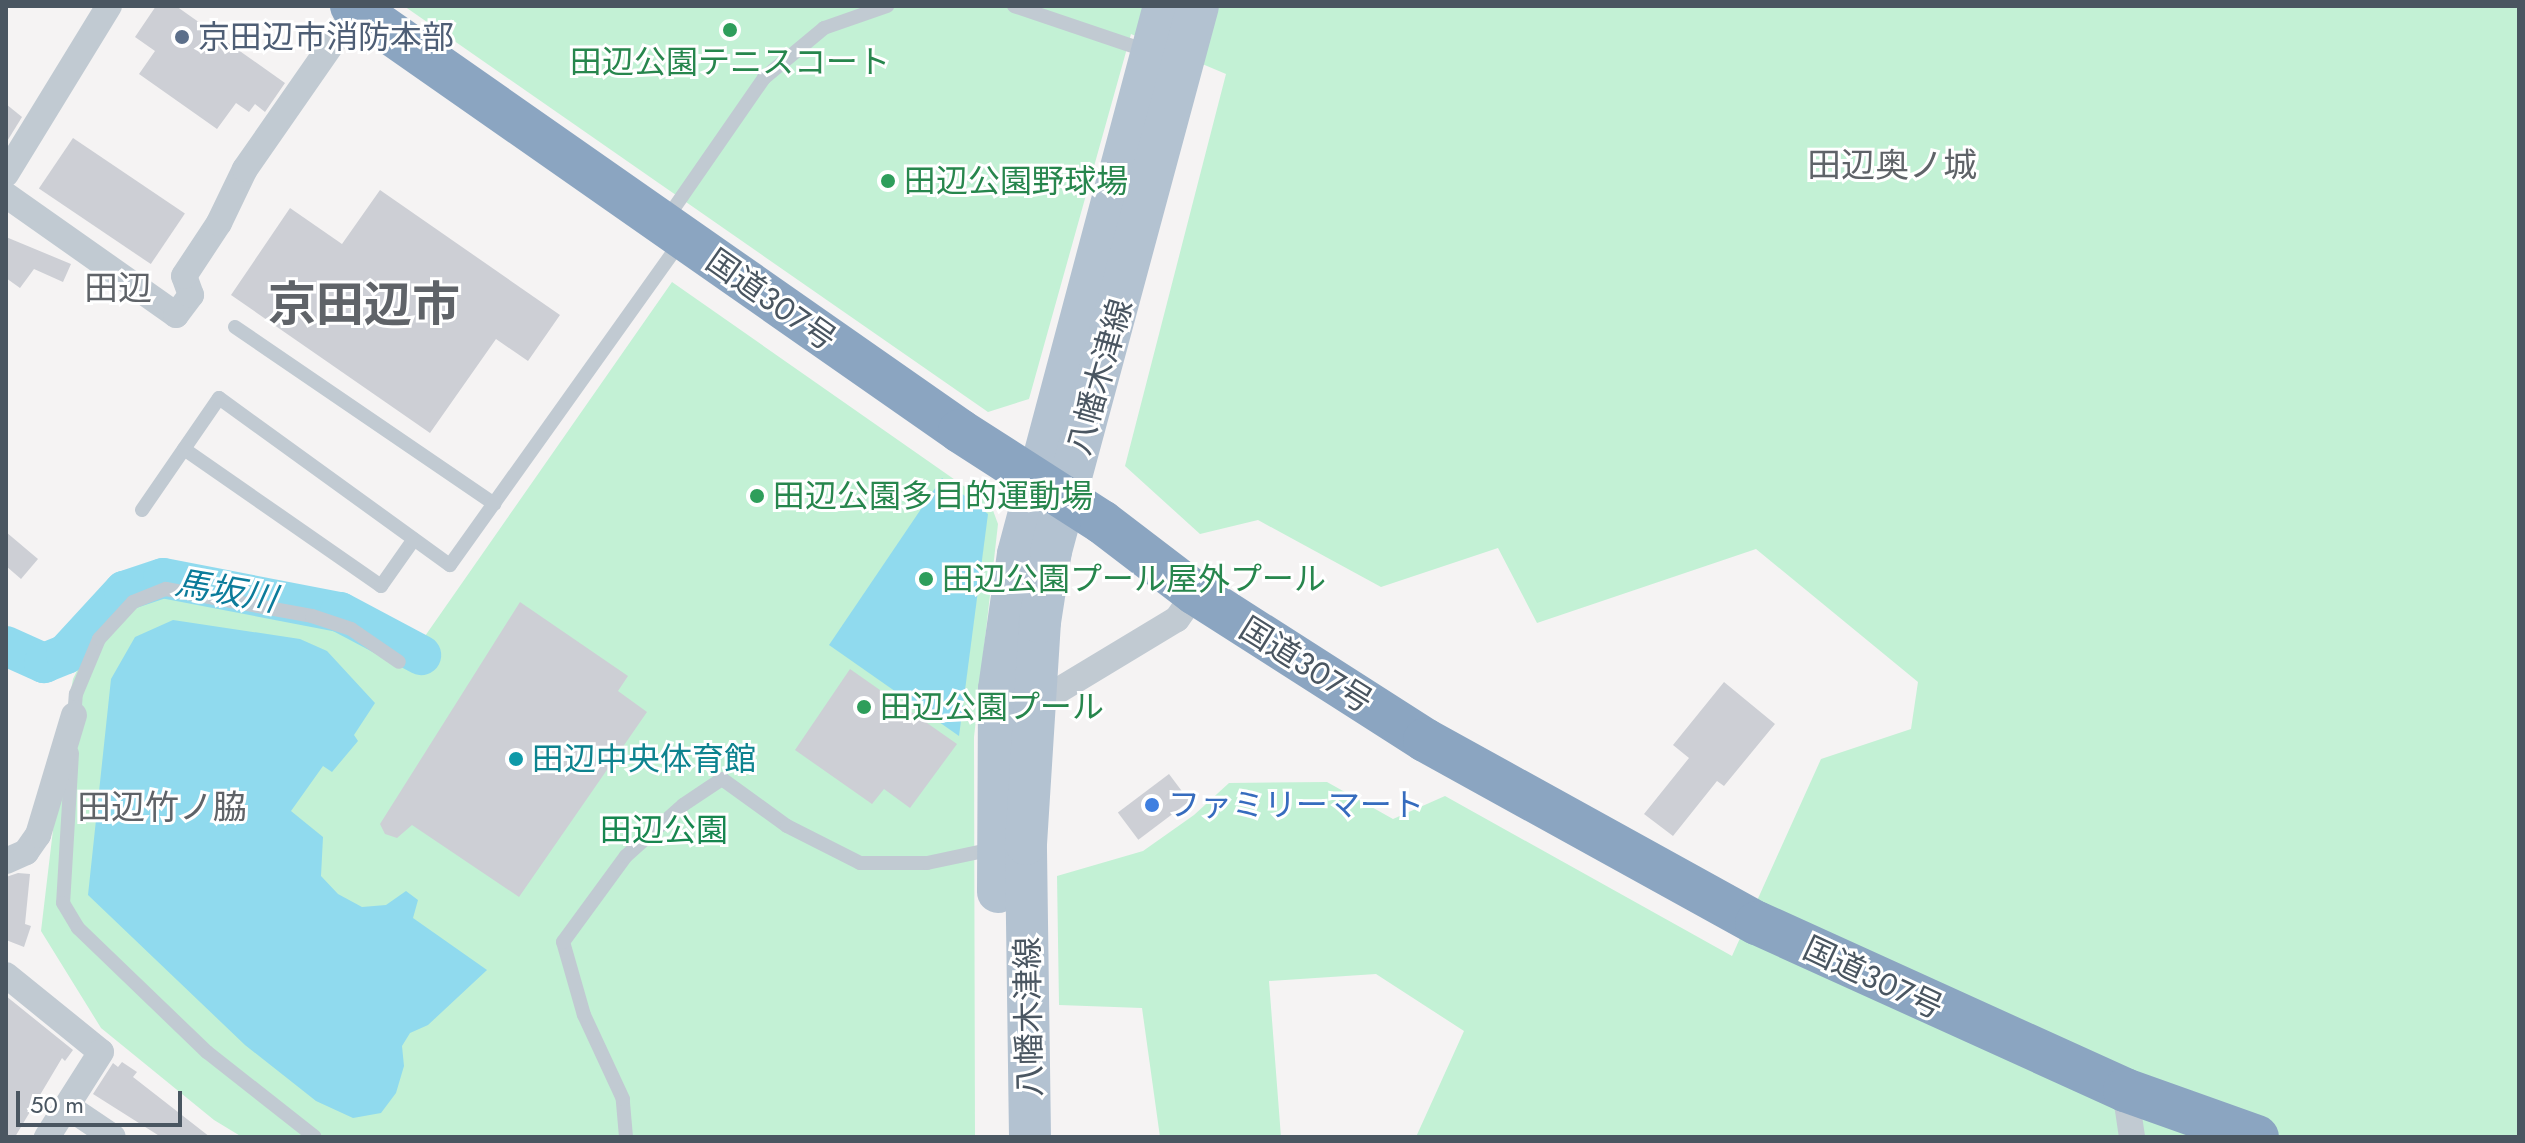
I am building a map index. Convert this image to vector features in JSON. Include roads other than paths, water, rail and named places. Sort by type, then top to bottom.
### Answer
[{"type":"highway","name":"国道307号","points":[[354,8],[1195,593],[1425,740],[1599,840],[1785,937],[2125,1090],[2257,1137]]},
{"type":"main road","name":"八幡木津線","points":[[1030,1137],[1026,844],[1031,707],[1051,551],[1050,490],[1150,52],[1164,6]]},
{"type":"main road","name":"八幡木津線","points":[[1001,1137],[999,689],[1011,594],[1050,490],[1198,6]]},
{"type":"street","points":[[6,174],[109,6]]},
{"type":"street","points":[[6,195],[176,315],[191,295],[184,276],[219,223],[245,169],[354,8]]},
{"type":"street","points":[[1031,707],[1177,619],[1195,593]]},
{"type":"street","points":[[6,861],[26,852],[38,835],[74,715]]},
{"type":"street","points":[[6,975],[101,1052],[47,1137]]},
{"type":"street","points":[[2125,1090],[2132,1137]]},
{"type":"street","points":[[67,1106],[113,1137]]},
{"type":"lane","points":[[142,510],[219,398],[450,565],[494,504],[672,232],[764,78],[824,28],[887,6]]},
{"type":"lane","points":[[1014,6],[1150,52]]},
{"type":"lane","points":[[235,327],[494,504]]},
{"type":"lane","points":[[184,449],[381,586],[414,539]]},
{"type":"lane","points":[[315,1137],[207,1052],[78,928],[63,903],[76,694],[99,639],[133,602],[166,589],[312,616],[351,629],[399,662]]},
{"type":"lane","points":[[626,1137],[623,1099],[584,1015],[563,942],[626,856],[683,805],[722,779],[787,826],[860,863],[927,863],[998,848]]},
{"type":"water","name":"田辺公園プール屋外プール","points":[[942,478],[988,514],[959,736],[829,645]]},
{"type":"water","points":[[173,620],[300,639],[327,651],[375,703],[354,735],[358,741],[332,772],[323,766],[291,811],[323,837],[321,876],[338,894],[362,907],[386,905],[406,891],[418,900],[413,918],[487,970],[428,1025],[410,1033],[402,1046],[404,1066],[396,1093],[381,1113],[353,1118],[316,1101],[245,1045],[88,895],[111,679],[135,637]]},
{"type":"waterway","name":"馬坂川","points":[[6,646],[44,663],[66,654],[124,591],[163,578],[340,612],[421,655]]},
{"type":"place","name":"田辺公園テニスコート","points":[[730,30]]},
{"type":"place","name":"京田辺市消防本部","points":[[182,37]]},
{"type":"place","name":"田辺公園野球場","points":[[888,181]]},
{"type":"place","name":"田辺公園多目的運動場","points":[[757,496]]},
{"type":"place","name":"田辺公園プール屋外プール","points":[[926,579]]},
{"type":"place","name":"田辺公園プール","points":[[864,707]]},
{"type":"place","name":"田辺中央体育館","points":[[516,759]]},
{"type":"place","name":"ファミリーマート","points":[[1152,805]]},
{"type":"district","name":"田辺奥ノ城","points":[[1892,166]]},
{"type":"district","name":"田辺","points":[[118,289]]},
{"type":"district","name":"京田辺市","points":[[364,305]]},
{"type":"district","name":"田辺竹ノ脇","points":[[162,808]]},
{"type":"park label","name":"田辺公園","points":[[664,830]]}]
